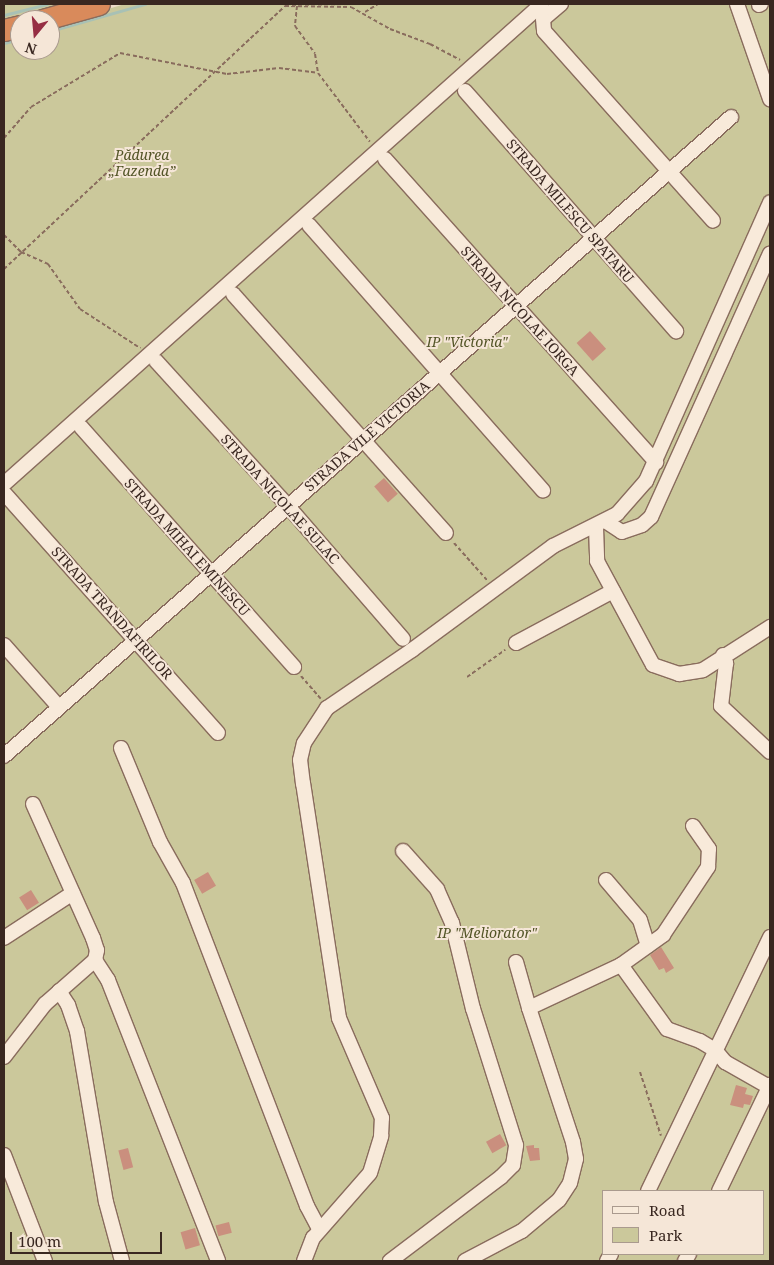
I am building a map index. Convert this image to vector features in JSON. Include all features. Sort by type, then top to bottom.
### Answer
[{"type":"highway","points":[[60,15],[99,4]]},
{"type":"street","points":[[4,489],[381,155],[471,66],[542,4]]},
{"type":"street","points":[[528,17],[543,19],[561,4]]},
{"type":"street","points":[[737,4],[770,99]]},
{"type":"street","points":[[543,19],[544,32],[670,169],[713,221]]},
{"type":"street","name":"STRADA MILESCU SPATARU","points":[[465,91],[592,239],[676,331]]},
{"type":"street","name":"STRADA VILE VICTORIA","points":[[4,756],[58,706],[731,117]]},
{"type":"street","name":"STRADA NICOLAE IORGA","points":[[381,155],[656,462]]},
{"type":"street","points":[[304,1261],[313,1238],[370,1172],[381,1136],[382,1118],[339,1018],[303,784],[300,760],[304,743],[327,708],[495,589],[552,546],[601,524],[617,514],[646,481],[770,202]]},
{"type":"street","points":[[309,225],[441,371],[543,490]]},
{"type":"street","points":[[601,524],[622,532],[642,525],[651,517],[770,254]]},
{"type":"street","points":[[233,294],[446,533]]},
{"type":"street","name":"STRADA NICOLAE SULAC","points":[[152,357],[287,506],[403,639]]},
{"type":"street","name":"STRADA MIHAI EMINESCU","points":[[81,427],[294,667]]},
{"type":"street","name":"STRADA TRANDAFIRILOR","points":[[4,489],[218,734]]},
{"type":"street","points":[[601,524],[597,561],[653,665],[680,674],[703,670],[723,655],[740,648],[770,627]]},
{"type":"street","points":[[516,643],[613,591]]},
{"type":"street","points":[[4,645],[58,706]]},
{"type":"street","points":[[723,655],[726,663],[722,706],[770,752]]},
{"type":"street","points":[[121,748],[160,842],[183,883],[307,1206],[320,1230]]},
{"type":"street","points":[[4,1056],[59,991],[95,960],[97,950],[32,804]]},
{"type":"street","points":[[529,1008],[621,966],[663,935],[708,868],[709,849],[693,826]]},
{"type":"street","points":[[390,1261],[501,1177],[513,1165],[516,1145],[473,1009],[452,923],[437,889],[403,851]]},
{"type":"street","points":[[606,880],[640,920],[648,946]]},
{"type":"street","points":[[4,938],[73,893]]},
{"type":"street","points":[[648,1190],[770,937]]},
{"type":"street","points":[[95,960],[108,980],[218,1261]]},
{"type":"street","points":[[465,1261],[522,1231],[558,1200],[570,1183],[574,1167],[573,1142],[516,962]]},
{"type":"street","points":[[621,966],[667,1029],[715,1050],[725,1062],[770,1086],[719,1190]]},
{"type":"street","points":[[59,991],[68,1005],[77,1031],[106,1202],[122,1261]]},
{"type":"street","points":[[4,1155],[45,1261]]},
{"type":"path","points":[[4,269],[214,70],[288,4]]},
{"type":"path","points":[[365,12],[378,4]]},
{"type":"path","points":[[285,6],[351,7],[365,12],[390,29],[430,44],[471,66]]},
{"type":"path","points":[[297,6],[295,26],[315,54],[318,73],[381,155]]},
{"type":"path","points":[[4,138],[31,107],[120,53],[214,70],[226,74],[279,68],[318,73]]},
{"type":"path","points":[[4,235],[21,252],[48,264],[80,309],[152,357]]},
{"type":"path","points":[[446,533],[495,589]]},
{"type":"path","points":[[466,677],[516,643]]},
{"type":"path","points":[[294,667],[327,708]]},
{"type":"path","points":[[640,1072],[666,1155]]},
{"type":"green space","points":[[4,4],[71,4],[49,10],[10,10],[10,20],[4,22]]},
{"type":"green space","points":[[125,4],[770,4],[770,1261],[4,1261],[4,38],[10,36],[10,60],[60,60],[60,23]]},
{"type":"building","points":[[590,331],[606,349],[593,361],[577,343]]},
{"type":"building","points":[[384,478],[398,494],[388,502],[374,487]]},
{"type":"building","points":[[208,872],[216,886],[202,894],[194,880]]},
{"type":"building","points":[[31,890],[39,903],[27,910],[19,897]]},
{"type":"building","points":[[661,947],[674,968],[666,973],[664,968],[659,970],[650,955]]},
{"type":"building","points":[[736,1085],[747,1088],[745,1094],[753,1096],[750,1105],[744,1104],[743,1108],[730,1105]]},
{"type":"building","points":[[500,1134],[506,1145],[492,1153],[486,1142]]},
{"type":"building","points":[[534,1145],[534,1148],[539,1148],[540,1160],[530,1161],[526,1146]]},
{"type":"building","points":[[128,1148],[133,1167],[124,1170],[118,1151]]},
{"type":"building","points":[[229,1222],[232,1233],[218,1236],[215,1226]]},
{"type":"building","points":[[195,1228],[200,1245],[186,1249],[181,1232]]},
{"type":"waterway","points":[[4,15],[47,4]]},
{"type":"waterway","points":[[60,28],[145,4]]},
{"type":"waterway","points":[[4,43],[10,42]]},
{"type":"park label","name":"Pădurea „Fazenda”","points":[[142,164]]},
{"type":"park label","name":"IP \"Victoria\"","points":[[467,342]]},
{"type":"park label","name":"IP \"Meliorator\"","points":[[487,933]]}]
